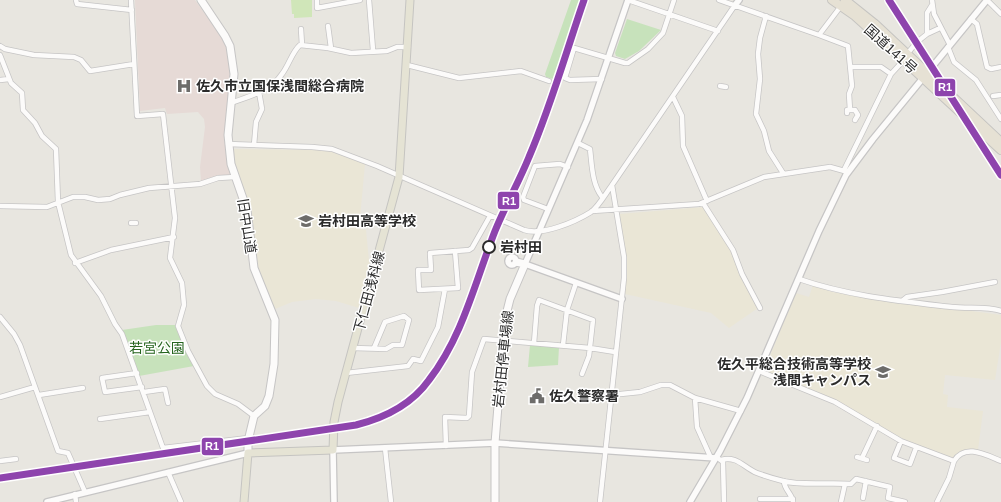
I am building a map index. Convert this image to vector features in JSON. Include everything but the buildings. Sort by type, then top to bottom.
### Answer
[{"type":"highway","name":"国道141号","points":[[832,0],[843,3],[875,24],[905,57],[1001,142]]},
{"type":"highway","name":"国道141号","points":[[925,75],[1001,150]]},
{"type":"main road","name":"旧中山道","points":[[201,0],[223,31],[230,46],[234,74],[228,144],[235,177],[243,194],[247,210],[254,268],[275,320],[274,364],[269,396],[265,406],[254,416],[248,438],[248,453]]},
{"type":"main road","name":"下仁田浅科線","points":[[333,450],[335,413],[399,176],[410,0]]},
{"type":"main road","points":[[516,262],[525,264]]},
{"type":"main road","name":"岩村田停車場線","points":[[495,502],[496,443],[503,341],[508,307],[525,264]]},
{"type":"main road","points":[[244,502],[248,453],[333,450]]},
{"type":"street","points":[[76,0],[77,4],[132,10]]},
{"type":"street","points":[[102,6],[104,0]]},
{"type":"street","points":[[132,0],[137,116],[164,114],[170,186],[174,202],[174,237],[170,258],[182,284],[184,305],[178,326],[188,350],[212,391],[238,404],[254,416]]},
{"type":"street","points":[[317,0],[317,8],[360,0]]},
{"type":"street","points":[[369,0],[373,50]]},
{"type":"street","points":[[622,299],[525,264],[578,143],[602,79],[628,0],[718,31]]},
{"type":"street","points":[[602,79],[570,80],[564,76],[574,48],[626,63],[642,53],[663,33],[674,0]]},
{"type":"street","points":[[719,0],[737,2],[766,16],[848,46],[852,86],[849,94],[849,112],[855,110],[858,115],[855,120]]},
{"type":"street","points":[[890,0],[917,42]]},
{"type":"street","points":[[846,171],[971,19],[984,1],[1001,14]]},
{"type":"street","points":[[592,211],[612,185],[737,2]]},
{"type":"street","points":[[820,35],[843,3]]},
{"type":"street","points":[[927,34],[927,13],[932,3]]},
{"type":"street","points":[[932,3],[940,28],[949,46],[954,62],[976,80],[1001,119]]},
{"type":"street","points":[[766,16],[759,48],[760,79],[756,114],[764,131],[769,151],[783,173]]},
{"type":"street","points":[[971,19],[977,24],[987,67],[992,69],[1001,67]]},
{"type":"street","points":[[328,26],[331,48]]},
{"type":"street","points":[[301,28],[302,45]]},
{"type":"street","points":[[690,502],[741,411],[829,209],[891,74],[917,42],[927,34],[940,28]]},
{"type":"street","points":[[0,45],[5,49],[34,55],[74,57],[81,60],[90,71],[134,64]]},
{"type":"street","points":[[232,103],[274,84],[282,74],[298,47],[302,45],[331,48],[350,53],[373,50],[387,51],[397,47],[408,47]]},
{"type":"street","points":[[0,55],[11,83],[22,93],[23,110],[35,123],[42,136],[56,149],[58,202],[71,255],[75,263],[101,296],[115,324],[122,334],[163,448],[166,449],[248,438]]},
{"type":"street","points":[[407,65],[459,78],[521,71],[549,81]]},
{"type":"street","points":[[851,67],[881,67],[891,74]]},
{"type":"street","points":[[0,80],[9,79]]},
{"type":"street","points":[[254,145],[256,122],[262,109],[258,92]]},
{"type":"street","points":[[993,96],[1001,95]]},
{"type":"street","points":[[673,97],[682,116],[683,146],[705,202],[733,250],[742,274],[760,308]]},
{"type":"street","points":[[578,143],[590,149],[594,180],[602,197]]},
{"type":"street","points":[[228,144],[332,149],[524,230],[539,232],[550,230],[592,211],[705,202],[754,180],[783,173],[830,167],[846,171]]},
{"type":"street","points":[[548,209],[524,200],[523,197],[535,166],[560,164],[568,167]]},
{"type":"street","points":[[0,206],[47,207],[73,197],[85,197],[98,200],[110,199],[149,188],[200,184],[218,178],[235,177]]},
{"type":"street","points":[[600,502],[615,352],[622,299],[624,267],[612,185]]},
{"type":"street","points":[[455,251],[458,288],[419,290],[418,270],[431,270],[430,253],[455,251],[469,250],[472,248],[490,216]]},
{"type":"street","points":[[75,263],[111,250],[174,237]]},
{"type":"street","points":[[799,279],[835,290],[902,301],[1001,311]]},
{"type":"street","points":[[902,301],[908,297],[994,282]]},
{"type":"street","points":[[563,345],[566,310],[576,283]]},
{"type":"street","points":[[346,373],[408,366],[413,359],[421,361],[438,327],[445,289]]},
{"type":"street","points":[[534,343],[537,306],[540,300],[593,320],[589,356],[582,374]]},
{"type":"street","points":[[353,348],[386,349],[393,345],[402,345],[409,320],[404,316],[385,322],[374,348]]},
{"type":"street","points":[[0,317],[14,334],[36,387],[58,451],[68,454],[85,492]]},
{"type":"street","points":[[446,446],[445,417],[467,418],[469,416],[472,372],[484,339],[563,345],[615,352]]},
{"type":"street","points":[[759,371],[835,402],[900,441],[954,462]]},
{"type":"street","points":[[137,373],[102,378],[104,392],[165,389],[168,403]]},
{"type":"street","points":[[611,395],[640,392],[666,384],[695,398],[741,411]]},
{"type":"street","points":[[0,398],[36,387]]},
{"type":"street","points":[[38,395],[83,388]]},
{"type":"street","points":[[695,398],[697,427],[716,458],[724,502]]},
{"type":"street","points":[[100,419],[150,412]]},
{"type":"street","points":[[862,458],[877,426]]},
{"type":"street","points":[[900,441],[894,458],[910,464],[916,448]]},
{"type":"street","points":[[334,502],[333,450],[496,443],[726,459],[739,461],[756,473],[784,481],[845,484],[851,484],[855,479],[866,481],[890,487],[888,498],[903,502]]},
{"type":"street","points":[[385,448],[391,502]]},
{"type":"street","points":[[937,502],[949,478],[954,462],[959,454],[972,451],[1001,461]]},
{"type":"street","points":[[47,502],[74,494],[248,453]]},
{"type":"street","points":[[0,461],[16,460]]},
{"type":"street","points":[[168,472],[181,502]]},
{"type":"street","points":[[784,481],[784,485],[793,501]]},
{"type":"street","points":[[863,498],[866,481]]},
{"type":"street","points":[[841,502],[845,484]]},
{"type":"street","points":[[74,494],[76,502]]},
{"type":"street","points":[[760,499],[793,501]]},
{"type":"shaded area","name":"佐久市立国保浅間総合病院","points":[[135,0],[195,0],[225,42],[231,76],[231,175],[219,175],[201,181],[200,167],[205,127],[204,119],[198,112],[167,114],[165,108],[140,111]]},
{"type":"shaded area","name":"岩村田高等学校","points":[[233,149],[322,150],[335,152],[365,164],[359,229],[366,230],[370,271],[359,308],[336,301],[316,299],[292,302],[275,309],[263,285],[257,264],[252,213],[234,163]]},
{"type":"shaded area","points":[[703,207],[731,250],[758,308],[729,328],[711,313],[625,294],[626,259],[619,214]]},
{"type":"shaded area","name":"佐久平総合技術高等学校 浅間キャンパス","points":[[813,285],[832,292],[1001,315],[1001,342],[995,380],[945,375],[943,394],[948,395],[947,407],[983,411],[978,450],[963,451],[953,458],[912,444],[838,402],[764,370],[796,293],[809,297]]},
{"type":"green space","points":[[291,0],[312,0],[312,17],[294,18],[294,14],[292,14]]},
{"type":"green space","points":[[571,0],[580,0],[553,79],[546,77],[545,74]]},
{"type":"green space","points":[[627,19],[661,30],[639,51],[625,59],[616,56],[615,53]]},
{"type":"green space","name":"若宮公園","points":[[156,325],[176,325],[194,366],[139,376],[122,330]]},
{"type":"green space","points":[[530,345],[559,347],[558,365],[528,367]]},
{"type":"transit line","name":"R1","points":[[0,478],[356,425],[387,414],[406,403],[422,389],[429,380],[441,363],[460,327],[495,231],[537,138],[584,0]]},
{"type":"transit line","name":"R1","points":[[889,0],[1001,175]]},
{"type":"place","name":"佐久市立国保浅間総合病院","points":[[184,86]]},
{"type":"place","name":"岩村田高等学校","points":[[306,221]]},
{"type":"place","name":"岩村田","points":[[489,247]]},
{"type":"place","name":"佐久平総合技術高等学校 浅間キャンパス","points":[[883,372]]},
{"type":"place","name":"佐久警察署","points":[[537,396]]}]
